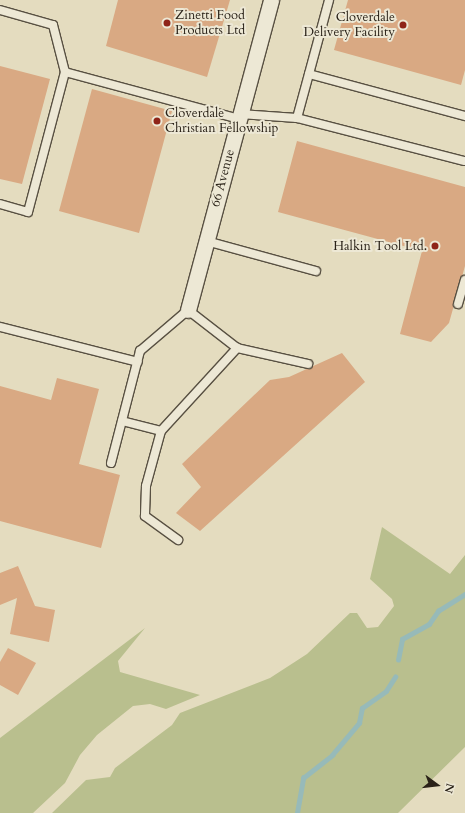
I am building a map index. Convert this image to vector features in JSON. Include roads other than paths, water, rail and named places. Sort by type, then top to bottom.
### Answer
[{"type":"street","name":"66 Avenue","points":[[188,310],[271,0]]},
{"type":"lane","points":[[297,118],[329,0]]},
{"type":"lane","points":[[0,10],[53,25],[65,72],[28,212],[0,204]]},
{"type":"lane","points":[[65,72],[240,116],[297,118],[465,161]]},
{"type":"lane","points":[[309,74],[465,116]]},
{"type":"lane","points":[[206,241],[316,271]]},
{"type":"lane","points":[[458,304],[465,280]]},
{"type":"lane","points":[[111,463],[140,351],[188,310],[238,348],[308,364]]},
{"type":"lane","points":[[0,327],[138,362]]},
{"type":"lane","points":[[178,540],[146,516],[146,486],[161,431],[238,348]]},
{"type":"lane","points":[[122,421],[161,431]]},
{"type":"waterway","points":[[398,660],[402,639],[429,624],[438,611],[465,594]]},
{"type":"waterway","points":[[297,813],[303,778],[332,755],[359,723],[362,708],[386,691],[395,677]]},
{"type":"place","name":"Zinetti Food Products Ltd","points":[[167,23]]},
{"type":"place","name":"Cloverdale Delivery Facility","points":[[403,25]]},
{"type":"place","name":"Cloverdale Christian Fellowship","points":[[157,121]]},
{"type":"place","name":"Halkin Tool Ltd.","points":[[435,246]]}]
